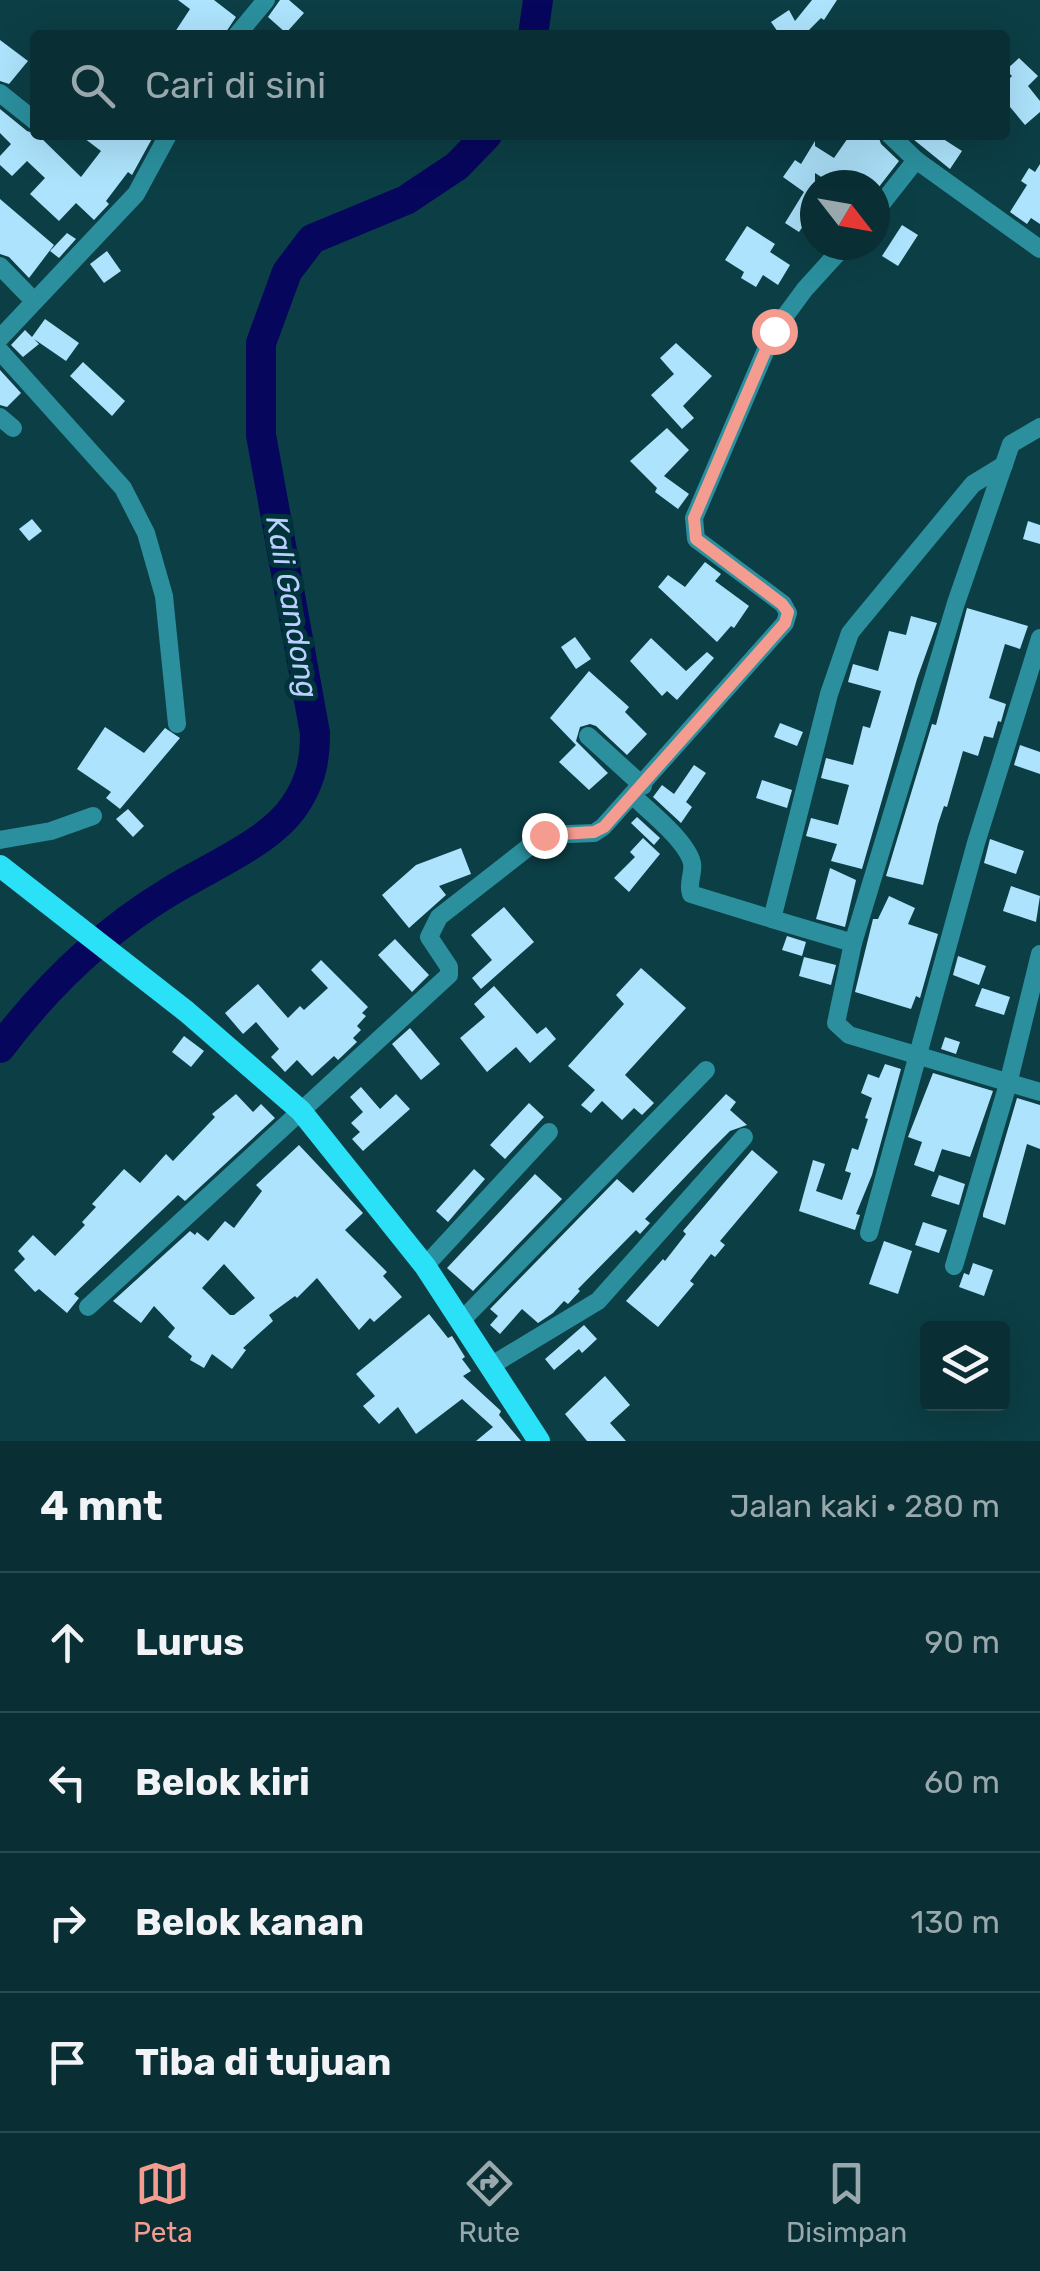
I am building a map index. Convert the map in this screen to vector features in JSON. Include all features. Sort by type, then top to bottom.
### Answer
[{"type":"main road","points":[[0,866],[60,910],[301,1111],[424,1266],[540,1441]]},
{"type":"street","points":[[241,30],[266,0]]},
{"type":"street","points":[[0,92],[30,117]]},
{"type":"street","points":[[0,338],[136,194],[165,140]]},
{"type":"street","points":[[895,140],[916,160],[1040,249]]},
{"type":"street","points":[[890,193],[916,160]]},
{"type":"street","points":[[88,1307],[449,975],[449,967],[429,936],[439,918],[544,835],[594,832],[604,827],[785,623],[788,612],[782,604],[696,539],[694,518],[774,331],[832,260]]},
{"type":"street","points":[[0,266],[34,301]]},
{"type":"street","points":[[0,352],[124,488],[146,533],[164,596],[177,724]]},
{"type":"street","points":[[1040,427],[1011,444],[956,603],[853,943],[838,1028],[849,1036],[1040,1092]]},
{"type":"street","points":[[772,919],[830,694],[850,633],[973,484],[1004,465]]},
{"type":"street","points":[[870,1233],[920,1056],[929,1006],[1040,638]]},
{"type":"street","points":[[588,736],[689,855],[690,894],[853,943]]},
{"type":"street","points":[[0,840],[51,830],[92,816]]},
{"type":"street","points":[[954,1266],[1008,1084],[1040,954]]},
{"type":"street","points":[[462,1320],[706,1070]]},
{"type":"street","points":[[424,1266],[549,1132]]},
{"type":"street","points":[[492,1365],[598,1301],[744,1137]]},
{"type":"building","points":[[178,0],[214,0],[236,17],[227,30],[176,30],[190,9]]},
{"type":"building","points":[[280,0],[289,0],[304,13],[289,30],[283,30],[268,17]]},
{"type":"building","points":[[812,0],[837,0],[824,20],[821,18],[809,30],[777,30],[771,22],[789,10],[795,21]]},
{"type":"building","points":[[0,40],[28,61],[9,84],[0,81]]},
{"type":"building","points":[[1019,58],[1038,76],[1028,86],[1040,101],[1040,112],[1025,125],[1010,107],[1010,66]]},
{"type":"building","points":[[0,109],[30,132],[30,140],[43,140],[81,177],[101,151],[87,140],[151,140],[132,175],[128,172],[94,220],[76,203],[59,221],[30,194],[45,178],[27,161],[12,176],[0,165],[0,156],[11,144],[0,133]]},
{"type":"building","points":[[847,140],[880,140],[899,161],[890,173],[800,170],[800,189],[783,177],[795,160],[801,164],[815,141],[815,146],[834,158]]},
{"type":"building","points":[[914,140],[945,140],[962,151],[950,169]]},
{"type":"building","points":[[1040,164],[1040,224],[1031,218],[1027,224],[1010,212],[1027,185],[1021,181],[1029,168],[1035,172]]},
{"type":"building","points":[[0,199],[54,245],[29,278],[9,257],[0,254]]},
{"type":"building","points":[[800,199],[800,230],[785,223]]},
{"type":"building","points":[[902,225],[918,235],[898,266],[888,260],[890,244]]},
{"type":"building","points":[[747,226],[775,244],[770,252],[790,265],[778,285],[763,275],[756,287],[741,278],[744,272],[725,260]]},
{"type":"building","points":[[67,233],[76,239],[59,258],[50,251]]},
{"type":"building","points":[[107,251],[121,271],[104,283],[90,264]]},
{"type":"building","points":[[45,319],[79,343],[66,361],[34,339],[39,344],[23,357],[11,345],[25,330],[32,337]]},
{"type":"building","points":[[676,343],[712,376],[683,406],[694,418],[682,429],[651,395],[674,374],[660,358]]},
{"type":"building","points":[[83,362],[125,401],[112,416],[70,376]]},
{"type":"building","points":[[0,370],[21,393],[7,407],[0,405]]},
{"type":"building","points":[[667,428],[689,450],[664,476],[689,494],[678,509],[655,492],[657,488],[630,461]]},
{"type":"building","points":[[32,519],[42,531],[29,541],[19,529]]},
{"type":"building","points":[[1028,521],[1040,525],[1040,544],[1023,539]]},
{"type":"building","points":[[705,562],[721,574],[715,581],[749,606],[734,628],[731,626],[717,642],[658,587],[668,575],[685,587]]},
{"type":"building","points":[[967,608],[1028,626],[1020,649],[1005,644],[989,698],[1006,704],[1001,722],[998,721],[993,738],[984,736],[978,756],[963,751],[947,807],[944,806],[938,824],[923,885],[886,876],[932,724],[936,725]]},
{"type":"building","points":[[911,616],[937,623],[862,869],[831,861],[837,844],[806,836],[811,818],[838,825],[849,785],[821,778],[826,758],[853,765],[863,726],[870,728],[881,691],[848,682],[853,664],[878,671],[889,631],[906,635]]},
{"type":"building","points":[[575,637],[591,659],[576,669],[561,647]]},
{"type":"building","points":[[651,638],[686,671],[707,652],[714,658],[677,700],[667,691],[662,696],[630,661]]},
{"type":"building","points":[[589,671],[629,707],[625,712],[647,734],[627,755],[596,726],[580,727],[576,741],[608,773],[589,790],[559,762],[576,745],[550,718]]},
{"type":"building","points":[[780,723],[803,732],[797,746],[774,737]]},
{"type":"building","points":[[105,727],[144,753],[165,728],[180,738],[120,809],[106,798],[111,792],[77,769]]},
{"type":"building","points":[[1020,745],[1040,752],[1040,774],[1014,765]]},
{"type":"building","points":[[694,765],[706,773],[686,802],[692,807],[681,823],[653,797],[662,785],[674,794]]},
{"type":"building","points":[[762,780],[792,790],[787,808],[756,798]]},
{"type":"building","points":[[128,809],[144,826],[133,837],[116,819]]},
{"type":"building","points":[[637,817],[660,838],[654,845],[631,823]]},
{"type":"building","points":[[643,838],[660,854],[629,892],[614,878],[635,857],[630,852]]},
{"type":"building","points":[[990,839],[1024,851],[1016,874],[984,863]]},
{"type":"building","points":[[461,848],[471,874],[439,886],[446,895],[409,928],[382,895],[416,865]]},
{"type":"building","points":[[830,868],[856,880],[845,927],[816,919]]},
{"type":"building","points":[[1011,886],[1040,896],[1036,922],[1003,911]]},
{"type":"building","points":[[889,896],[915,908],[908,924],[938,934],[920,998],[916,996],[911,1009],[855,992],[873,919],[878,919]]},
{"type":"building","points":[[504,907],[534,942],[481,989],[472,978],[492,960],[471,935]]},
{"type":"building","points":[[787,936],[806,942],[802,956],[782,950]]},
{"type":"building","points":[[395,939],[429,975],[412,992],[378,955]]},
{"type":"building","points":[[958,956],[986,966],[979,985],[953,975]]},
{"type":"building","points":[[804,957],[836,965],[831,985],[799,976]]},
{"type":"building","points":[[321,960],[368,1007],[362,1013],[366,1016],[357,1026],[361,1030],[353,1038],[357,1042],[338,1060],[334,1056],[312,1076],[297,1060],[285,1072],[271,1057],[279,1049],[256,1022],[243,1034],[225,1013],[258,984],[288,1018],[300,1006],[304,1010],[328,988],[311,970]]},
{"type":"building","points":[[641,968],[686,1008],[625,1075],[654,1103],[642,1115],[634,1108],[622,1120],[602,1101],[591,1113],[581,1105],[595,1090],[568,1066],[624,1004],[616,995]]},
{"type":"building","points":[[494,986],[537,1034],[546,1027],[556,1039],[530,1063],[516,1047],[487,1072],[460,1038],[485,1017],[474,1004]]},
{"type":"building","points":[[982,988],[1010,997],[1004,1015],[975,1006]]},
{"type":"building","points":[[410,1028],[440,1064],[421,1080],[392,1044]]},
{"type":"building","points":[[184,1036],[204,1051],[191,1067],[172,1052]]},
{"type":"building","points":[[945,1037],[960,1042],[956,1054],[941,1049]]},
{"type":"building","points":[[885,1064],[901,1069],[872,1175],[856,1214],[860,1215],[855,1230],[799,1211],[813,1160],[825,1164],[816,1191],[842,1200],[851,1173],[845,1171],[852,1148],[858,1150],[872,1098],[861,1093],[868,1074],[879,1078]]},
{"type":"building","points":[[933,1073],[993,1091],[970,1157],[942,1149],[934,1172],[914,1165],[922,1142],[908,1137]]},
{"type":"building","points":[[361,1087],[380,1109],[396,1094],[410,1109],[363,1151],[352,1139],[360,1132],[351,1123],[363,1112],[350,1097]]},
{"type":"building","points":[[236,1094],[253,1112],[261,1104],[275,1118],[185,1201],[178,1195],[74,1294],[79,1298],[67,1313],[39,1289],[35,1292],[14,1270],[25,1259],[18,1251],[33,1235],[55,1256],[85,1225],[82,1222],[96,1207],[92,1204],[124,1169],[140,1183],[166,1154],[173,1161],[215,1117],[212,1114]]},
{"type":"building","points":[[726,1094],[736,1102],[730,1110],[747,1125],[730,1131],[710,1151],[645,1219],[650,1223],[640,1234],[636,1230],[568,1304],[564,1301],[538,1323],[522,1309],[500,1334],[490,1325],[498,1316],[490,1309],[617,1179],[633,1193]]},
{"type":"building","points":[[1017,1098],[1040,1105],[1040,1149],[1027,1144],[1005,1225],[983,1214]]},
{"type":"building","points":[[529,1103],[544,1117],[505,1159],[490,1145]]},
{"type":"building","points":[[299,1145],[363,1213],[345,1230],[387,1272],[383,1276],[402,1297],[359,1330],[317,1278],[297,1298],[269,1315],[273,1321],[243,1348],[246,1350],[232,1369],[212,1354],[204,1368],[190,1360],[192,1356],[168,1337],[175,1328],[154,1306],[141,1323],[113,1301],[190,1231],[208,1241],[225,1221],[234,1228],[262,1191],[256,1185]],"holes":[[[224,1264],[255,1298],[230,1315],[202,1288]]]},
{"type":"building","points":[[752,1150],[778,1172],[720,1241],[725,1245],[715,1257],[711,1254],[690,1281],[694,1284],[658,1327],[626,1301],[665,1261],[686,1234],[683,1231]]},
{"type":"building","points":[[474,1169],[485,1179],[448,1222],[436,1211]]},
{"type":"building","points":[[535,1174],[562,1199],[473,1291],[447,1268]]},
{"type":"building","points":[[939,1175],[965,1184],[959,1205],[931,1196]]},
{"type":"building","points":[[923,1222],[947,1230],[939,1253],[915,1245]]},
{"type":"building","points":[[884,1241],[912,1251],[898,1294],[869,1284]]},
{"type":"building","points":[[973,1263],[993,1270],[984,1296],[959,1287]]},
{"type":"building","points":[[429,1314],[448,1338],[452,1336],[465,1357],[462,1359],[471,1371],[463,1376],[501,1411],[499,1415],[521,1441],[476,1441],[493,1427],[462,1399],[416,1434],[398,1407],[379,1424],[363,1406],[375,1396],[356,1374]]},
{"type":"building","points":[[584,1325],[597,1339],[554,1370],[545,1359]]},
{"type":"building","points":[[605,1376],[630,1405],[610,1423],[626,1441],[587,1441],[565,1414]]},
{"type":"waterway","name":"Kali Gandong","points":[[534,30],[538,0]]},
{"type":"waterway","name":"Kali Gandong","points":[[0,1048],[56,982],[99,943],[169,892],[270,831],[284,819],[305,788],[315,733],[261,435],[261,343],[287,272],[312,239],[406,200],[457,166],[482,140]]},
{"type":"route","points":[[544,835],[594,832],[604,827],[785,623],[788,612],[782,604],[694,535],[694,518],[704,492],[774,331]]}]
